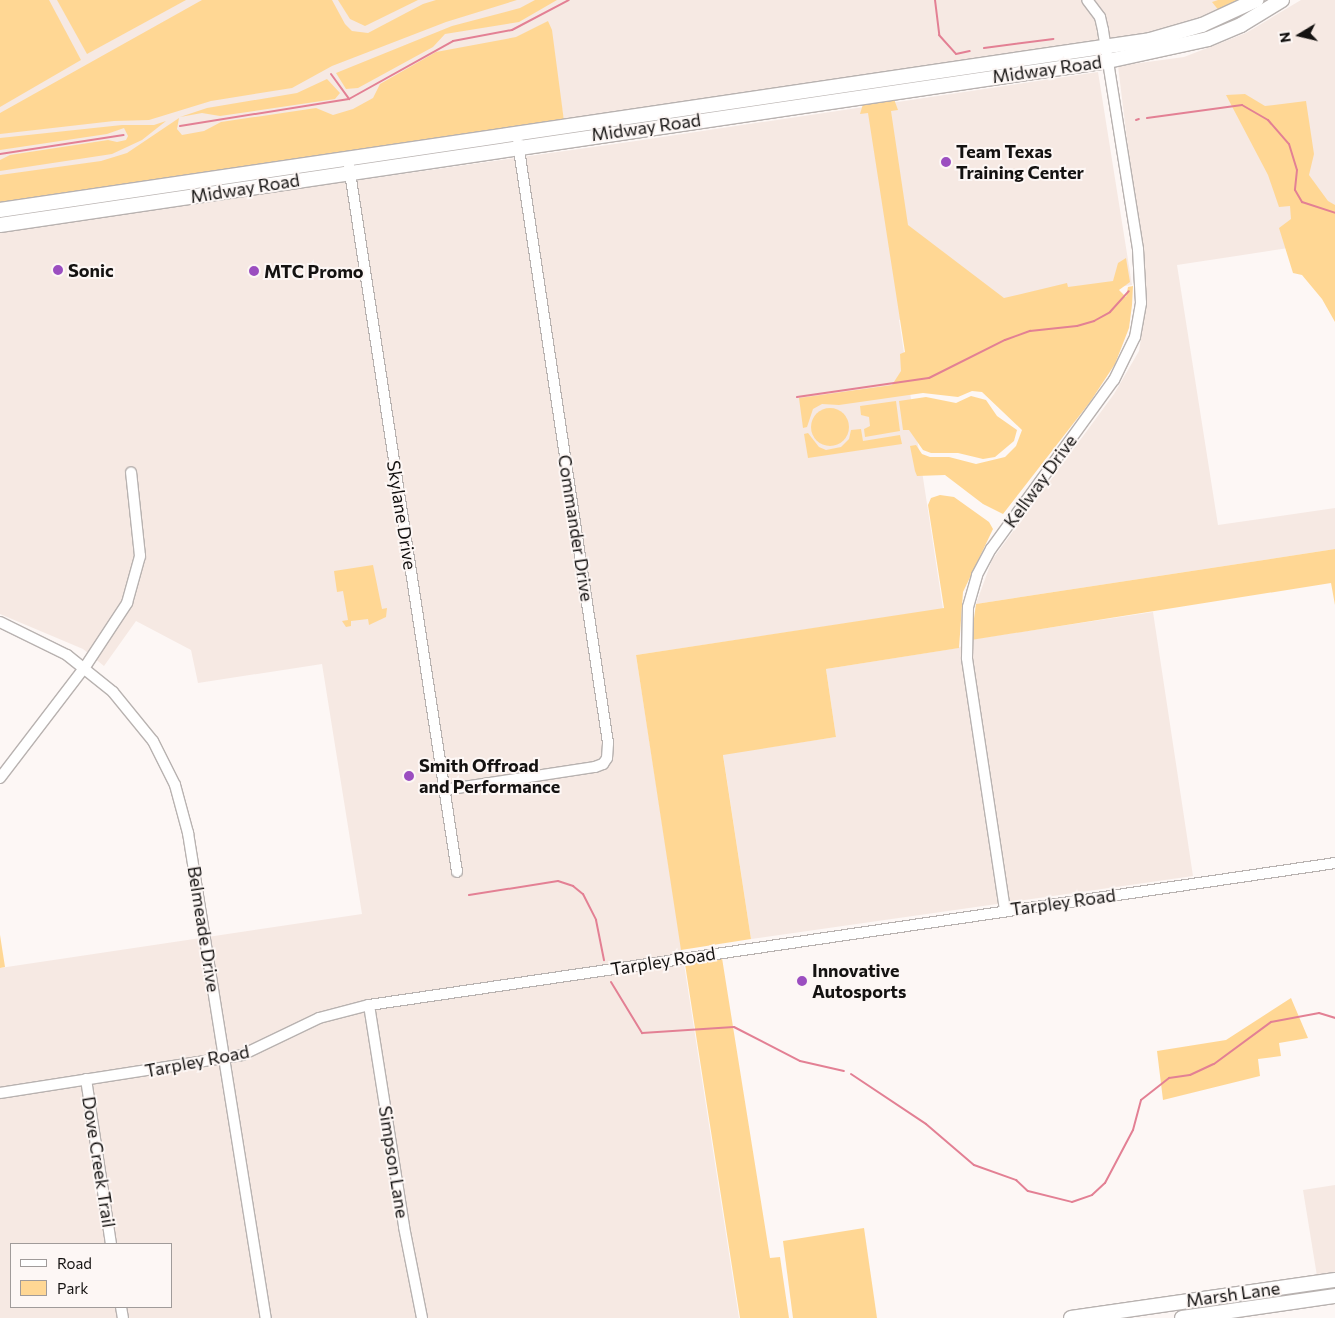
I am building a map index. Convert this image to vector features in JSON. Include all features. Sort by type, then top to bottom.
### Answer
[{"type":"main road","name":"Midway Road","points":[[0,210],[199,180],[349,164],[749,105],[901,76],[1150,40],[1202,25],[1256,0]]},
{"type":"main road","name":"Midway Road","points":[[749,105],[903,90],[1108,61],[1208,39],[1241,25],[1282,0]]},
{"type":"main road","points":[[901,76],[903,90]]},
{"type":"main road","name":"Midway Road","points":[[0,225],[202,194],[349,164]]},
{"type":"main road","points":[[199,180],[202,194]]},
{"type":"main road","points":[[96,195],[99,210]]},
{"type":"main road","points":[[26,206],[28,221]]},
{"type":"main road","name":"Marsh Lane","points":[[1071,1318],[1335,1280]]},
{"type":"main road","name":"Marsh Lane","points":[[1182,1318],[1335,1296]]},
{"type":"street","name":"Kellway Drive","points":[[1005,910],[967,658],[968,607],[977,576],[991,549],[1114,380],[1134,337],[1141,281],[1106,46],[1100,17],[1087,0]]},
{"type":"street","name":"Commander Drive","points":[[444,790],[595,767],[603,764],[607,758],[608,743],[518,139]]},
{"type":"street","name":"Skylane Drive","points":[[349,164],[456,872]]},
{"type":"street","points":[[0,778],[85,667],[121,615],[136,575],[140,537],[131,472]]},
{"type":"street","name":"Belmeade Drive","points":[[0,622],[85,667],[113,692],[142,726],[175,785],[188,833],[266,1318]]},
{"type":"street","name":"Tarpley Road","points":[[0,1093],[224,1059],[260,1048],[327,1014],[370,1005],[1005,910],[1335,863]]},
{"type":"street","name":"Simpson Lane","points":[[370,1005],[403,1218],[422,1318]]},
{"type":"street","name":"Dove Creek Trail","points":[[86,1079],[112,1243]]},
{"type":"street","points":[[1202,1298],[1205,1316]]},
{"type":"shaded area","points":[[0,0],[1241,0],[1205,19],[1146,35],[564,121],[548,21],[486,129],[0,201]]},
{"type":"shaded area","points":[[1301,0],[1335,0],[1335,241],[1177,265],[1218,525],[1335,508],[1335,549],[976,604],[992,560],[1114,394],[1139,351],[1147,301],[1118,66],[1184,57],[1246,33]]},
{"type":"shaded area","points":[[1098,72],[1132,285],[899,320],[943,609],[636,655],[739,1318],[0,1318],[0,968],[362,914],[322,664],[198,683],[191,650],[136,621],[104,666],[83,649],[0,614],[0,231],[629,142]]},
{"type":"shaded area","points":[[1153,612],[1193,876],[751,939],[723,754],[836,737],[826,669],[958,648],[974,639]]},
{"type":"shaded area","points":[[1335,1185],[1335,1274],[1317,1276],[1303,1190]]},
{"type":"green space","points":[[0,0],[49,0],[81,60],[0,107]]},
{"type":"green space","points":[[57,0],[186,0],[87,54]]},
{"type":"green space","points":[[202,0],[332,0],[345,24],[352,31],[368,33],[423,4],[436,0],[517,0],[446,22],[332,66],[292,88],[211,101],[149,120],[114,121],[0,134],[0,113]]},
{"type":"green space","points":[[338,0],[418,0],[365,26],[350,19]]},
{"type":"green space","points":[[535,0],[557,0],[519,22],[445,34],[433,47],[358,88],[346,89],[336,73],[452,26],[520,8]]},
{"type":"green space","points":[[1218,0],[1245,0],[1220,12],[1212,2]]},
{"type":"green space","points":[[548,21],[552,30],[564,121],[0,204],[0,175],[101,161],[127,153],[179,118],[177,129],[182,135],[204,131],[221,122],[316,108],[333,115],[353,109],[373,98],[380,84],[436,52],[516,37]]},
{"type":"green space","points":[[327,79],[340,93],[335,99],[220,116],[202,113],[180,117],[207,108],[297,93]]},
{"type":"green space","points":[[1245,94],[1265,106],[1306,101],[1314,154],[1309,175],[1328,201],[1335,205],[1335,322],[1322,299],[1302,275],[1293,273],[1279,228],[1291,219],[1290,206],[1279,207],[1268,175],[1226,95]]},
{"type":"green space","points":[[894,99],[898,110],[891,111],[908,225],[1004,298],[1067,283],[1068,287],[1113,281],[1118,263],[1126,258],[1130,282],[1119,290],[1126,297],[1128,287],[1133,286],[1132,305],[1129,328],[1115,364],[1090,402],[1003,514],[983,504],[945,475],[917,476],[910,446],[916,445],[922,454],[930,457],[949,457],[976,464],[1005,457],[1016,446],[1022,430],[982,392],[972,391],[958,397],[923,393],[839,405],[822,404],[813,409],[807,427],[803,428],[799,398],[892,385],[901,371],[900,354],[905,352],[868,113],[860,114],[863,104]]},
{"type":"green space","points":[[166,121],[142,140],[112,154],[0,171],[0,160],[10,155],[108,140],[117,142],[126,140],[128,136],[124,128],[107,134],[0,150],[0,138],[122,125],[154,125]]},
{"type":"green space","points":[[971,396],[986,400],[997,416],[1017,430],[1014,441],[995,457],[983,459],[958,453],[931,453],[923,450],[909,430],[903,430],[899,401],[926,397],[956,403]]},
{"type":"green space","points":[[896,401],[900,431],[865,437],[864,429],[870,426],[869,417],[861,415],[860,406]]},
{"type":"green space","points":[[830,408],[844,413],[849,427],[844,441],[830,446],[816,441],[811,427],[816,413]]},
{"type":"green space","points":[[861,429],[863,441],[900,435],[902,444],[808,458],[804,434],[808,433],[819,447],[826,450],[841,447],[849,439],[851,430]]},
{"type":"green space","points":[[940,495],[954,497],[989,522],[993,529],[963,592],[959,648],[826,669],[836,737],[723,755],[751,939],[681,950],[636,655],[944,608],[928,505],[931,498]]},
{"type":"green space","points":[[1335,549],[1335,605],[1331,583],[971,640],[976,604]]},
{"type":"green space","points":[[373,565],[382,609],[387,608],[386,617],[369,625],[368,619],[351,621],[351,626],[346,627],[342,621],[348,620],[343,591],[337,592],[334,571]]},
{"type":"green space","points":[[0,935],[5,967],[0,968]]},
{"type":"green space","points":[[722,958],[770,1258],[780,1257],[789,1318],[740,1318],[685,964]]},
{"type":"green space","points":[[1291,998],[1308,1038],[1279,1043],[1281,1056],[1258,1059],[1260,1076],[1163,1100],[1157,1051],[1226,1040]]},
{"type":"green space","points":[[864,1228],[877,1318],[793,1318],[783,1241]]},
{"type":"waterway","points":[[180,126],[349,99],[453,41],[512,30],[569,0]]},
{"type":"waterway","points":[[935,0],[939,35],[956,54],[970,51]]},
{"type":"waterway","points":[[984,48],[1053,39]]},
{"type":"waterway","points":[[331,74],[349,99]]},
{"type":"waterway","points":[[1147,118],[1242,105],[1268,120],[1289,144],[1297,170],[1295,190],[1302,202],[1335,213]]},
{"type":"waterway","points":[[0,154],[124,135]]},
{"type":"waterway","points":[[797,397],[929,378],[1005,340],[1030,331],[1077,326],[1094,321],[1110,312],[1129,291]]},
{"type":"waterway","points":[[469,895],[558,881],[573,886],[583,894],[596,920],[604,960]]},
{"type":"waterway","points":[[611,982],[642,1033],[734,1027],[800,1061],[844,1071]]},
{"type":"waterway","points":[[851,1074],[926,1124],[974,1165],[1016,1180],[1028,1191],[1072,1202],[1092,1195],[1105,1183],[1133,1130],[1141,1100],[1169,1078],[1190,1075],[1214,1064],[1271,1022],[1319,1013],[1335,1018]]},
{"type":"place","name":"Team Texas Training Center","points":[[946,162]]},
{"type":"place","name":"Sonic","points":[[58,270]]},
{"type":"place","name":"MTC Promo","points":[[254,271]]},
{"type":"place","name":"Smith Offroad and Performance","points":[[409,776]]},
{"type":"place","name":"Innovative Autosports","points":[[802,981]]}]
